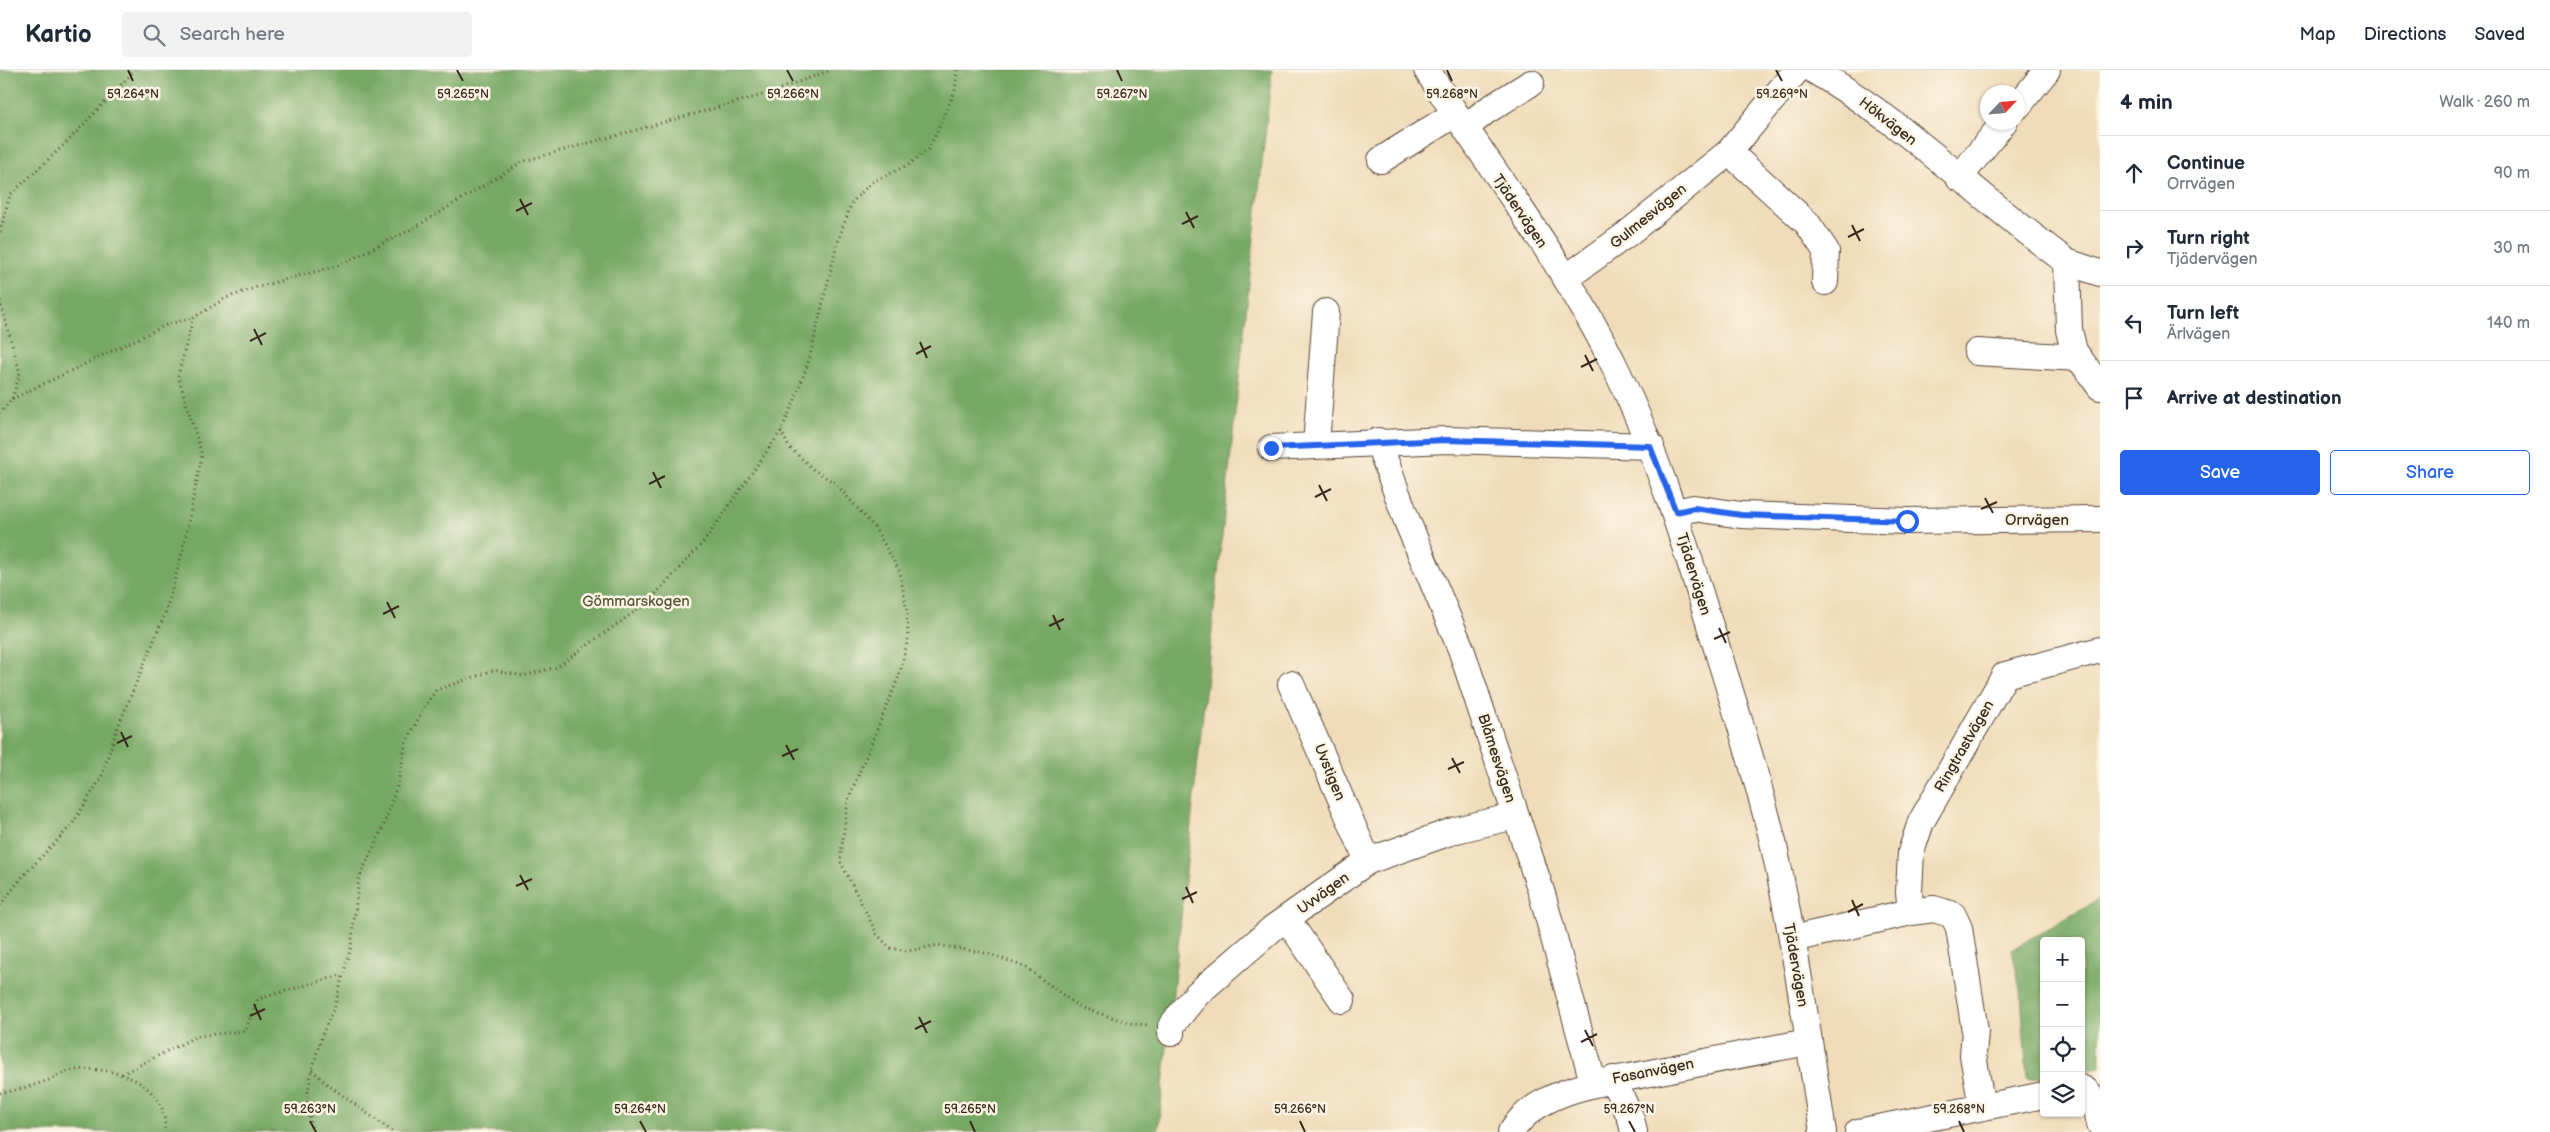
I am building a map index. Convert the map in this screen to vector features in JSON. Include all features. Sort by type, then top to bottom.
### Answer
[{"type":"street","name":"Tjädervägen","points":[[1427,70],[1566,278],[1614,365],[1650,446],[1676,512],[1760,791],[1792,939],[1823,1132]]},
{"type":"street","name":"Gulmesvägen","points":[[1566,278],[1627,234],[1729,152],[1797,70]]},
{"type":"street","name":"Hökvägen","points":[[1813,70],[1845,88],[2066,262],[2100,273]]},
{"type":"street","points":[[2025,97],[2047,70]]},
{"type":"street","points":[[1381,160],[1460,121],[1486,111],[1531,83]]},
{"type":"street","points":[[1959,178],[1998,130]]},
{"type":"street","points":[[1729,152],[1808,223],[1826,251],[1825,282]]},
{"type":"street","points":[[2066,262],[2069,330],[2074,351],[2100,387]]},
{"type":"street","points":[[1316,445],[1326,312]]},
{"type":"street","points":[[1977,352],[2079,358]]},
{"type":"street","points":[[1271,448],[1378,441],[1446,440],[1650,446]]},
{"type":"street","name":"Blåmesvägen","points":[[1378,441],[1407,520],[1461,649],[1562,962],[1603,1081],[1632,1118],[1634,1132]]},
{"type":"street","name":"Orrvägen","points":[[1676,512],[1694,508],[1741,515],[1907,521],[2100,519]]},
{"type":"street","name":"Ringtrastvägen","points":[[1911,912],[1909,892],[1911,852],[1921,822],[2005,675],[2100,650]]},
{"type":"street","name":"Uvstigen","points":[[1292,684],[1368,861]]},
{"type":"street","name":"Uvvägen","points":[[1171,1030],[1197,994],[1287,919],[1368,861],[1456,830],[1515,816]]},
{"type":"street","points":[[1792,939],[1911,912],[1934,910],[1953,915],[1959,928],[1975,1031],[1973,1055],[1982,1107]]},
{"type":"street","points":[[1287,919],[1342,1000]]},
{"type":"street","name":"Fasanvägen","points":[[1511,1132],[1529,1111],[1547,1101],[1603,1081],[1809,1042]]},
{"type":"street","points":[[2085,1090],[2090,1093],[2096,1105],[2100,1124]]},
{"type":"street","points":[[1858,1132],[2040,1096]]},
{"type":"path","points":[[0,232],[10,195],[66,143],[135,70]]},
{"type":"path","points":[[12,399],[168,324],[193,318],[226,298],[257,287],[340,265],[414,228],[524,161],[766,94],[832,70]]},
{"type":"path","points":[[312,1132],[307,1098],[312,1070],[322,1035],[334,1008],[341,975],[351,947],[359,878],[382,827],[395,792],[406,743],[423,709],[436,690],[494,670],[523,676],[557,667],[647,603],[703,542],[781,431],[809,360],[828,279],[852,202],[872,182],[908,165],[929,149],[955,91],[957,70]]},
{"type":"path","points":[[0,301],[20,373],[12,399],[0,413]]},
{"type":"path","points":[[0,905],[24,875],[70,826],[101,778],[117,729],[165,614],[182,553],[202,455],[178,376],[193,318]]},
{"type":"path","points":[[781,431],[789,448],[814,470],[835,483],[875,528],[900,572],[908,639],[899,676],[848,800],[840,861],[877,934],[890,948],[908,951],[938,945],[990,954],[1027,968],[1079,1007],[1133,1024],[1171,1030]]},
{"type":"path","points":[[122,1074],[197,1036],[245,1031],[258,999],[341,975]]},
{"type":"path","points":[[0,1092],[28,1088],[67,1071],[78,1069],[122,1074],[141,1084],[160,1101],[165,1111],[164,1132]]},
{"type":"path","points":[[312,1070],[327,1084],[393,1132]]},
{"type":"green space","name":"Gömmarskogen","points":[[0,70],[1272,70],[1158,1132],[0,1132]]},
{"type":"green space","points":[[2100,899],[2100,1067],[2085,1069],[2085,937],[2040,937],[2040,1077],[2027,1079],[2021,995],[2012,949]]},
{"type":"route","points":[[1271,448],[1378,441],[1446,440],[1650,446],[1676,512],[1694,508],[1741,515],[1907,521]]}]
